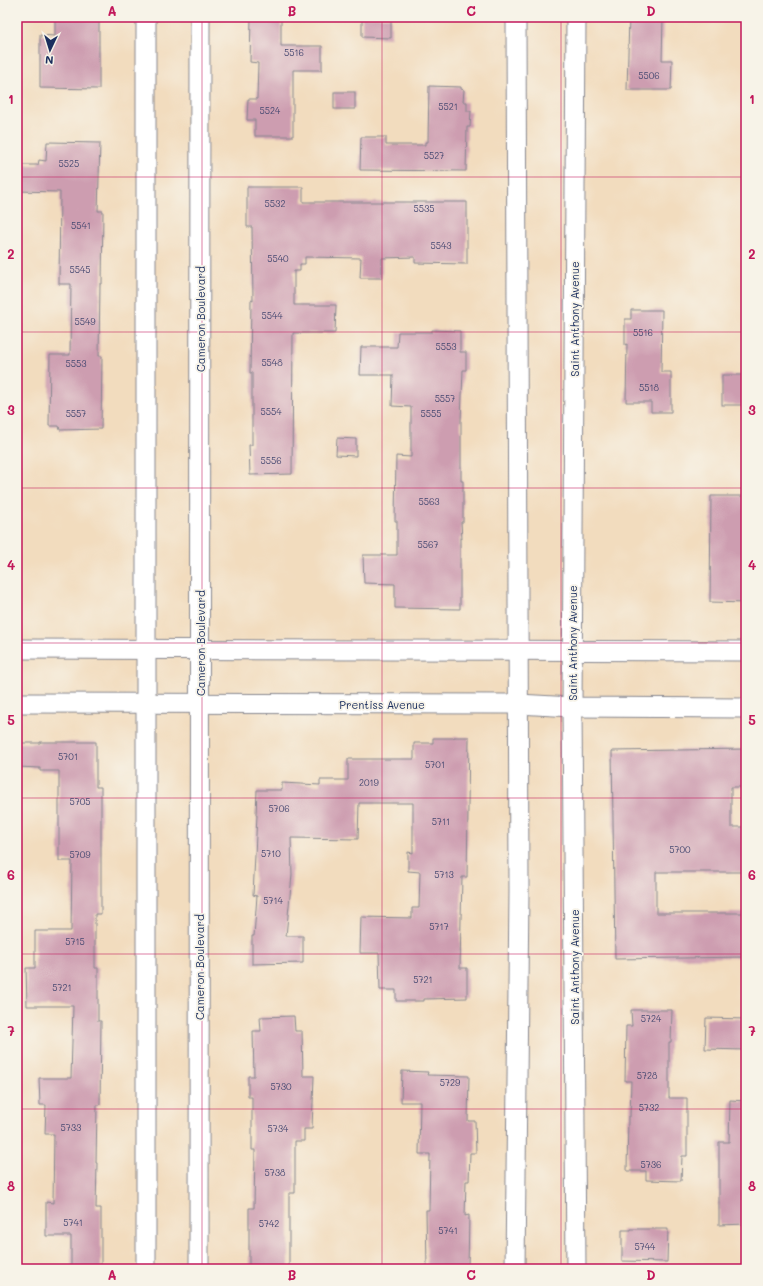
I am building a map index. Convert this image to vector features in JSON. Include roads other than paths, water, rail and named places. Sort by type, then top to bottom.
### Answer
[{"type":"street","points":[[146,17],[146,1269]]},
{"type":"street","name":"Cameron Boulevard","points":[[199,1269],[200,17]]},
{"type":"street","points":[[515,1269],[518,899],[516,17]]},
{"type":"street","name":"Saint Anthony Avenue","points":[[576,17],[572,651],[576,1269]]},
{"type":"street","points":[[17,649],[746,651]]},
{"type":"street","name":"Prentiss Avenue","points":[[17,703],[518,704],[572,707],[746,708]]}]
